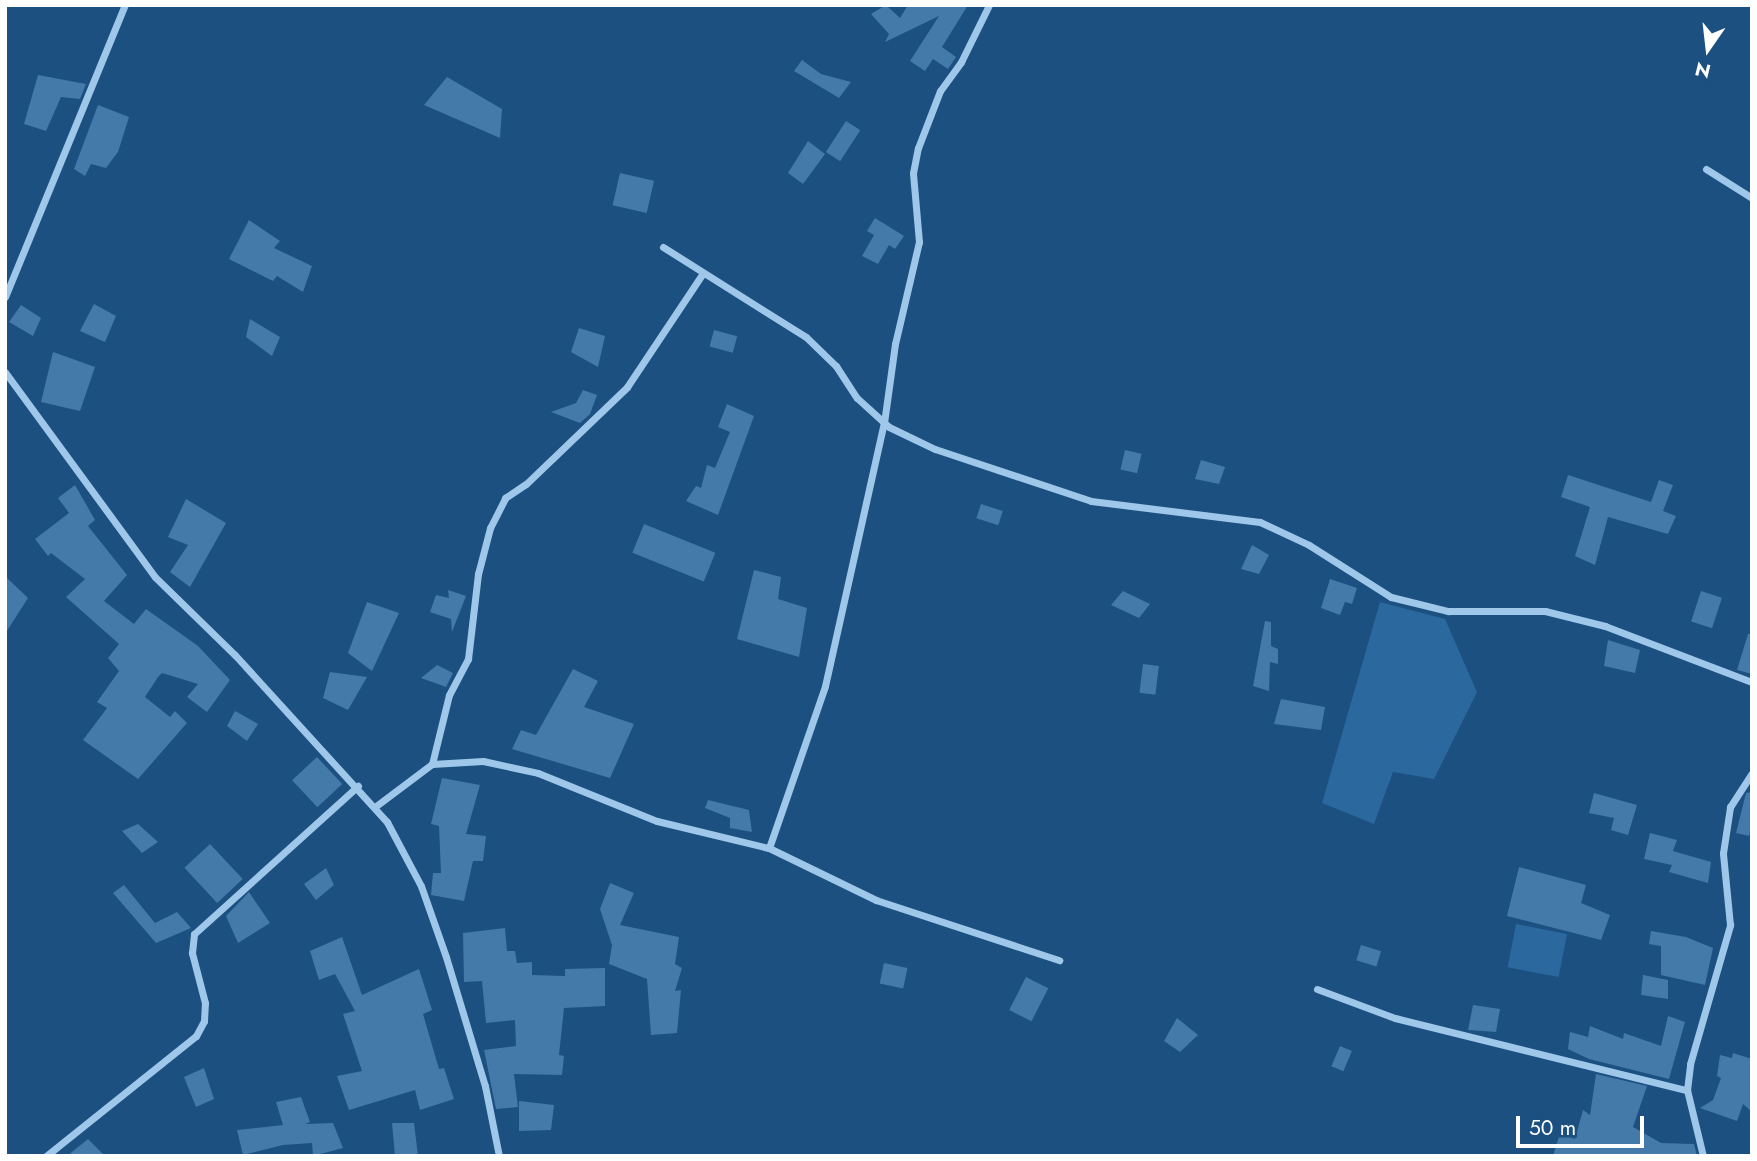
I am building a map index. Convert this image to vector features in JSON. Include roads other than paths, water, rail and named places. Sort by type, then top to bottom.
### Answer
[{"type":"street","points":[[5,297],[125,5]]},
{"type":"street","points":[[769,848],[825,686],[884,423],[895,344],[919,242],[912,173],[918,148],[940,91],[961,62],[989,5]]},
{"type":"street","points":[[1706,169],[1752,198]]},
{"type":"street","points":[[663,247],[806,337],[884,423],[935,449],[1091,501],[1260,522],[1309,545],[1391,597],[1448,611],[1545,611],[1605,626],[1752,682]]},
{"type":"street","points":[[432,764],[449,695],[468,659],[478,575],[490,527],[505,498],[526,484],[627,387],[703,273]]},
{"type":"street","points":[[5,372],[155,577],[376,806],[421,886],[485,1086],[499,1156]]},
{"type":"street","points":[[376,806],[432,764],[483,761],[538,772],[657,821],[769,848],[876,900],[1059,960]]},
{"type":"street","points":[[1703,1156],[1687,1090],[1690,1064],[1730,925],[1723,853],[1730,807],[1752,773]]},
{"type":"street","points":[[46,1156],[196,1037],[205,1003],[192,953],[194,934],[358,786]]},
{"type":"street","points":[[1317,989],[1395,1018],[1687,1090]]}]
